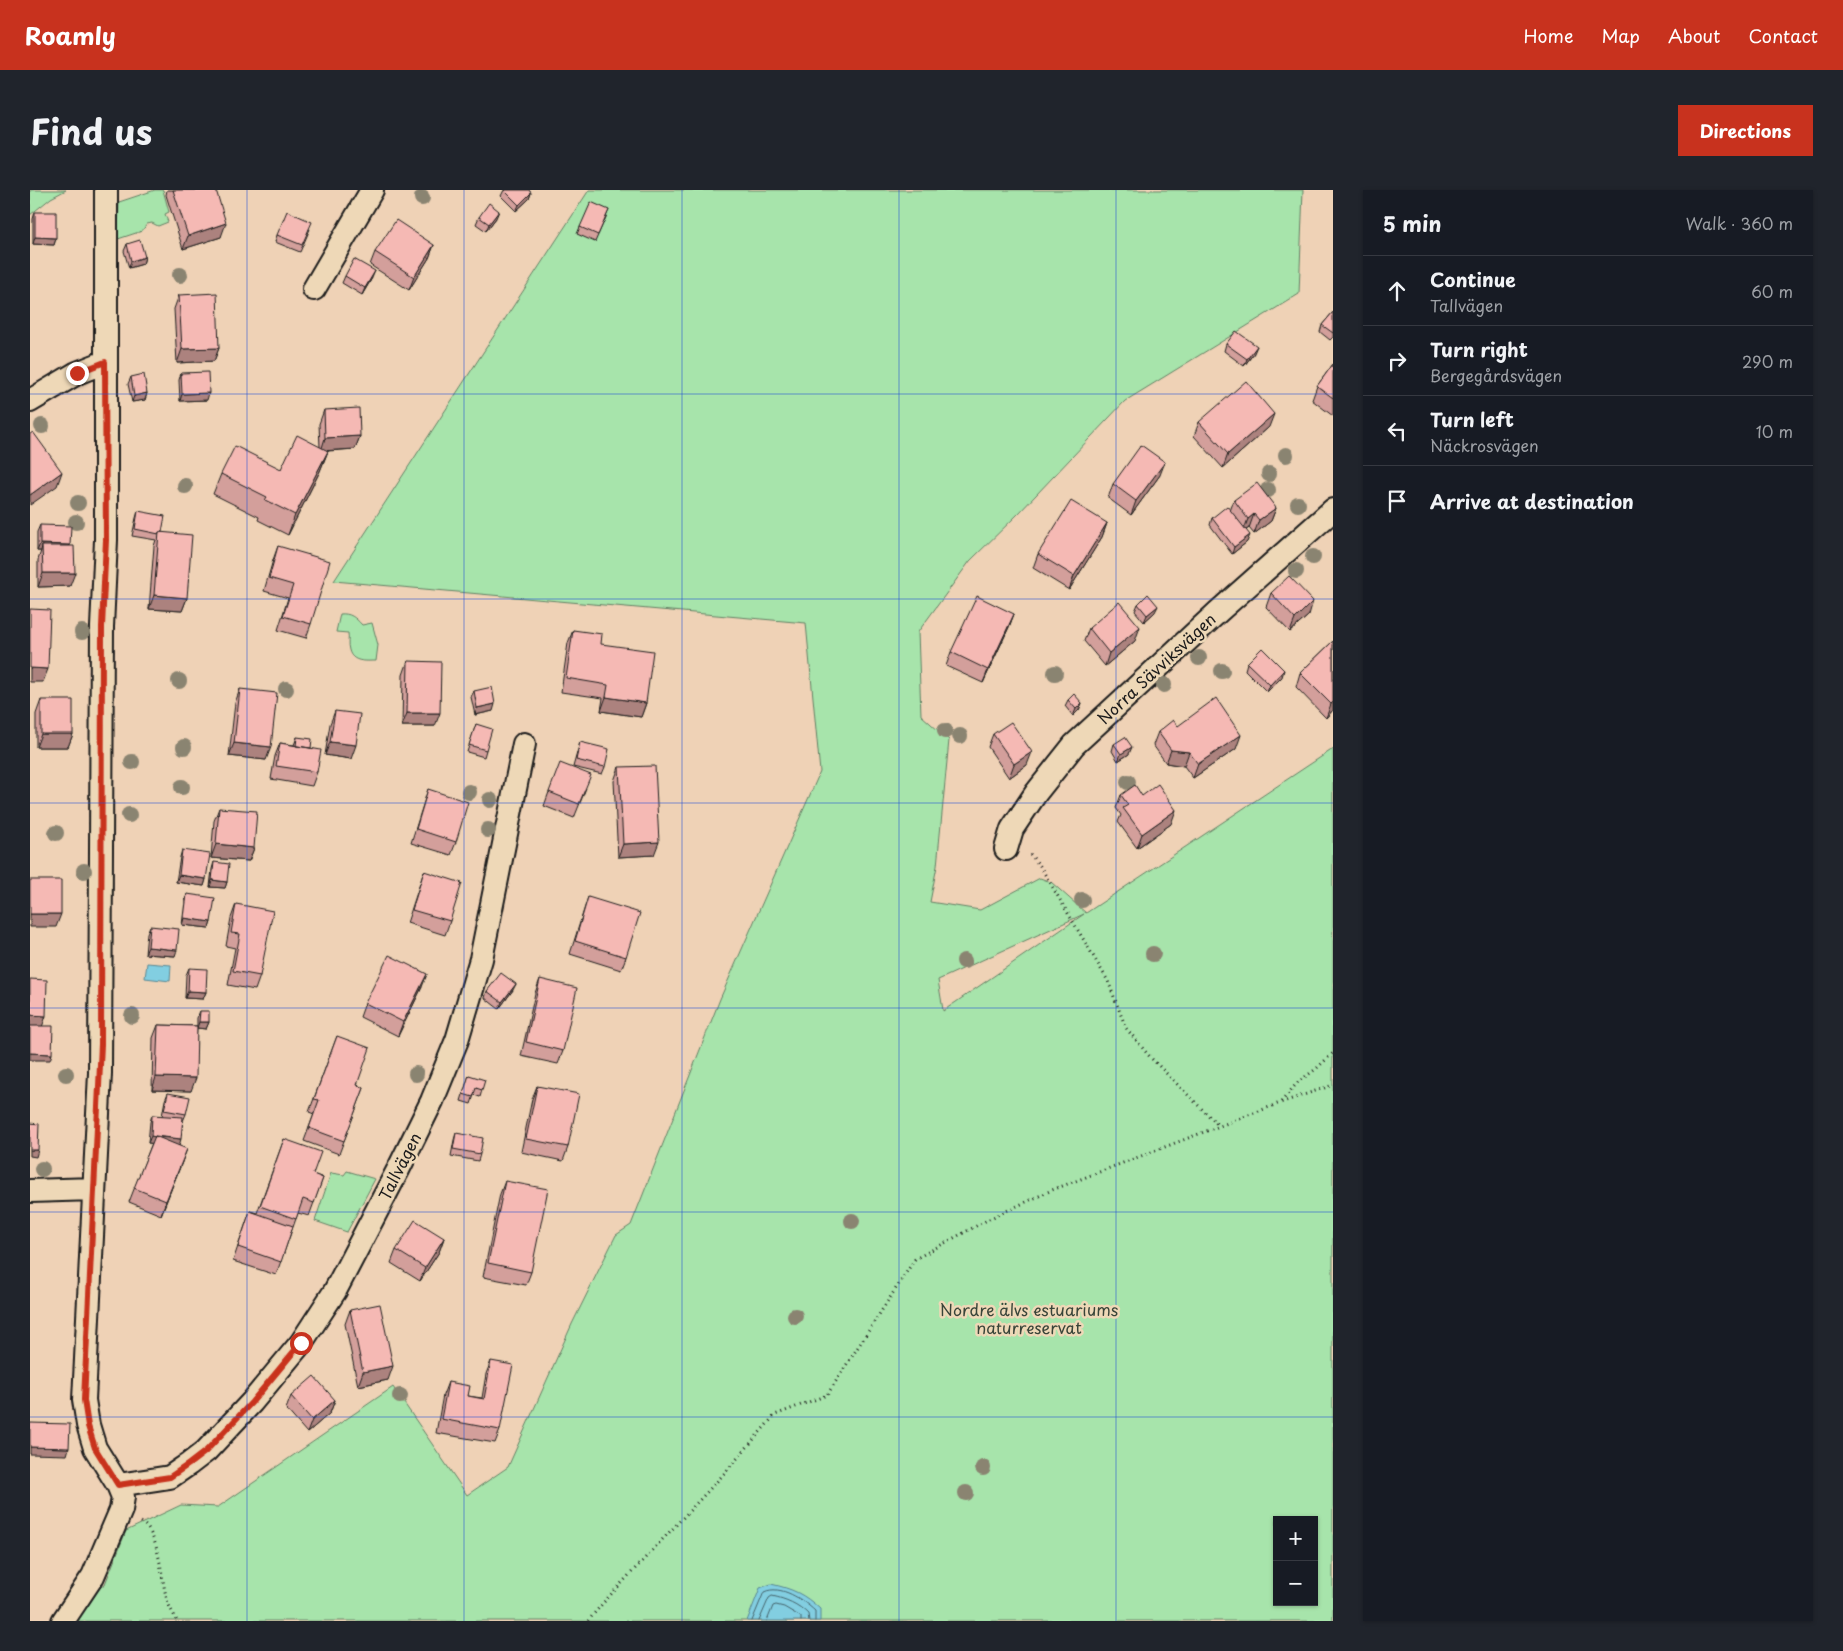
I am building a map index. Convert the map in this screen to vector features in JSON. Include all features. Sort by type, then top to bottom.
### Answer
[{"type":"street","points":[[63,1621],[93,1576],[121,1510],[123,1497],[118,1485],[95,1448],[88,1426],[84,1400],[101,1044],[102,627],[106,540],[106,190]]},
{"type":"street","points":[[314,289],[372,190]]},
{"type":"street","points":[[30,401],[77,373],[105,362]]},
{"type":"street","name":"Norra Sävviksvägen","points":[[1009,839],[1036,793],[1074,745],[1219,610],[1333,510]]},
{"type":"street","name":"Tallvägen","points":[[118,1485],[170,1477],[206,1451],[252,1402],[301,1343],[335,1291],[428,1110],[457,1040],[481,959],[524,744]]},
{"type":"street","points":[[30,1191],[94,1190]]},
{"type":"path","points":[[1009,839],[1040,866],[1108,981],[1126,1028],[1150,1057],[1219,1126]]},
{"type":"path","points":[[1280,1103],[1298,1082],[1333,1053]]},
{"type":"path","points":[[588,1621],[722,1476],[775,1415],[827,1395],[915,1259],[992,1218],[1052,1190],[1280,1103],[1333,1085]]},
{"type":"path","points":[[121,1510],[145,1525],[154,1540],[168,1602],[177,1621]]},
{"type":"green space","points":[[30,190],[66,190],[51,198],[30,215]]},
{"type":"green space","points":[[155,190],[163,190],[169,212],[165,214],[168,222],[158,226],[152,223],[147,224],[142,231],[118,239],[119,202]]},
{"type":"green space","name":"Nordre älvs estuariums naturreservat","points":[[589,190],[1303,190],[1299,294],[1125,401],[1018,514],[970,561],[918,632],[921,715],[949,740],[937,866],[930,902],[980,910],[1040,878],[1051,882],[1086,913],[1333,749],[1333,1621],[51,1621],[105,1584],[126,1531],[181,1505],[218,1507],[393,1387],[467,1495],[508,1467],[572,1324],[616,1235],[631,1225],[720,999],[820,772],[806,623],[334,581]],"holes":[[[1084,914],[943,1011],[938,980]]]},
{"type":"green space","points":[[340,614],[352,616],[362,625],[372,623],[378,645],[376,661],[360,660],[353,657],[348,646],[348,633],[336,632]]},
{"type":"green space","points":[[347,1171],[375,1179],[347,1232],[315,1221],[331,1173],[344,1175]]},
{"type":"water","points":[[147,963],[171,965],[170,981],[145,978]]},
{"type":"water","points":[[771,1584],[792,1590],[809,1599],[820,1609],[820,1621],[747,1621],[760,1588]]},
{"type":"building","points":[[173,190],[216,190],[226,223],[188,236]]},
{"type":"building","points":[[504,190],[529,190],[531,193],[519,205]]},
{"type":"building","points":[[591,202],[609,210],[598,235],[580,227]]},
{"type":"building","points":[[489,203],[499,211],[489,224],[479,217]]},
{"type":"building","points":[[287,211],[312,222],[302,245],[277,235]]},
{"type":"building","points":[[35,212],[56,212],[56,238],[35,237]]},
{"type":"building","points":[[396,220],[434,245],[414,277],[375,252]]},
{"type":"building","points":[[140,240],[145,257],[131,261],[127,244]]},
{"type":"building","points":[[354,259],[375,271],[365,288],[345,276]]},
{"type":"building","points":[[217,293],[219,348],[182,349],[179,295]]},
{"type":"building","points":[[1333,312],[1333,333],[1322,325]]},
{"type":"building","points":[[1236,331],[1257,346],[1247,359],[1226,344]]},
{"type":"building","points":[[1333,364],[1333,398],[1317,386]]},
{"type":"building","points":[[208,372],[209,393],[182,394],[181,373]]},
{"type":"building","points":[[144,374],[147,393],[134,396],[131,377]]},
{"type":"building","points":[[1246,381],[1274,414],[1228,454],[1199,422]]},
{"type":"building","points":[[359,408],[360,436],[325,438],[324,410]]},
{"type":"building","points":[[33,432],[62,472],[30,495],[30,434]]},
{"type":"building","points":[[297,435],[328,451],[295,515],[265,500],[267,497],[221,474],[235,446],[281,469]]},
{"type":"building","points":[[1141,445],[1165,462],[1136,501],[1113,484]]},
{"type":"building","points":[[1257,483],[1276,508],[1259,520],[1254,514],[1248,519],[1234,500]]},
{"type":"building","points":[[1071,501],[1107,523],[1074,576],[1038,554]]},
{"type":"building","points":[[1227,506],[1250,535],[1234,547],[1212,518]]},
{"type":"building","points":[[138,511],[165,516],[162,532],[159,532],[159,534],[135,529]]},
{"type":"building","points":[[40,525],[71,526],[70,545],[40,544]]},
{"type":"building","points":[[159,532],[192,535],[187,598],[154,595]]},
{"type":"building","points":[[42,546],[74,546],[75,573],[43,573]]},
{"type":"building","points":[[278,546],[330,561],[311,624],[283,616],[293,585],[269,578]]},
{"type":"building","points":[[1289,576],[1313,601],[1295,619],[1271,593]]},
{"type":"building","points":[[1148,594],[1158,606],[1147,615],[1138,604]]},
{"type":"building","points":[[977,596],[1014,614],[988,670],[951,652]]},
{"type":"building","points":[[1119,602],[1140,627],[1109,653],[1089,628]]},
{"type":"building","points":[[30,609],[50,610],[48,669],[30,668]]},
{"type":"building","points":[[573,630],[602,634],[601,644],[653,651],[646,703],[606,697],[608,685],[566,678]]},
{"type":"building","points":[[1333,641],[1333,702],[1331,704],[1300,673]]},
{"type":"building","points":[[1262,648],[1284,670],[1270,685],[1247,663]]},
{"type":"building","points":[[408,661],[441,662],[440,713],[407,713]]},
{"type":"building","points":[[492,687],[495,704],[477,708],[474,691]]},
{"type":"building","points":[[240,689],[277,693],[271,747],[234,743]]},
{"type":"building","points":[[1074,694],[1082,703],[1076,709],[1068,700]]},
{"type":"building","points":[[1216,698],[1241,735],[1198,764],[1189,752],[1171,750],[1158,732],[1173,720],[1178,726]]},
{"type":"building","points":[[41,700],[73,700],[73,734],[41,734]]},
{"type":"building","points":[[335,711],[360,714],[356,745],[330,742]]},
{"type":"building","points":[[1011,722],[1032,752],[1014,764],[993,734]]},
{"type":"building","points":[[476,724],[492,729],[486,750],[469,745]]},
{"type":"building","points":[[297,737],[312,739],[311,748],[296,746]]},
{"type":"building","points":[[1125,737],[1132,747],[1121,754],[1114,744]]},
{"type":"building","points":[[580,742],[609,749],[605,767],[576,760]]},
{"type":"building","points":[[280,743],[321,750],[317,772],[276,766]]},
{"type":"building","points":[[560,763],[591,775],[579,804],[549,792]]},
{"type":"building","points":[[655,766],[659,842],[623,844],[619,767]]},
{"type":"building","points":[[1158,784],[1176,810],[1142,834],[1123,808],[1128,805],[1121,795],[1135,785],[1142,796]]},
{"type":"building","points":[[428,789],[468,802],[456,842],[416,829]]},
{"type":"building","points":[[219,808],[257,811],[254,848],[216,844]]},
{"type":"building","points":[[182,850],[210,854],[206,879],[179,875]]},
{"type":"building","points":[[214,862],[229,864],[227,882],[212,880]]},
{"type":"building","points":[[424,871],[462,883],[450,921],[412,910]]},
{"type":"building","points":[[30,880],[61,880],[61,914],[30,914]]},
{"type":"building","points":[[187,894],[215,898],[211,922],[184,918]]},
{"type":"building","points":[[588,897],[640,913],[626,957],[575,941]]},
{"type":"building","points":[[236,904],[273,911],[260,976],[233,971],[240,934],[231,933]]},
{"type":"building","points":[[150,926],[179,929],[177,950],[148,947]]},
{"type":"building","points":[[389,955],[427,974],[403,1022],[365,1003]]},
{"type":"building","points":[[189,968],[207,969],[206,992],[188,991]]},
{"type":"building","points":[[501,973],[516,984],[502,1002],[487,991]]},
{"type":"building","points":[[30,979],[47,980],[46,1016],[30,1015]]},
{"type":"building","points":[[540,979],[577,988],[563,1051],[526,1042]]},
{"type":"building","points":[[200,1011],[209,1011],[209,1022],[199,1022]]},
{"type":"building","points":[[158,1025],[197,1026],[196,1078],[156,1077]]},
{"type":"building","points":[[30,1026],[53,1026],[52,1054],[30,1053]]},
{"type":"building","points":[[337,1036],[370,1048],[357,1085],[364,1088],[344,1141],[309,1128],[319,1100],[314,1099]]},
{"type":"building","points":[[469,1075],[485,1080],[482,1090],[476,1088],[473,1097],[463,1094]]},
{"type":"building","points":[[537,1086],[579,1094],[568,1147],[526,1139]]},
{"type":"building","points":[[168,1093],[190,1097],[186,1114],[164,1110]]},
{"type":"building","points":[[152,1115],[183,1117],[181,1139],[151,1136]]},
{"type":"building","points":[[30,1123],[39,1124],[38,1150],[30,1150]]},
{"type":"building","points":[[456,1133],[483,1138],[480,1154],[453,1149]]},
{"type":"building","points":[[155,1136],[187,1149],[166,1201],[134,1188]]},
{"type":"building","points":[[284,1139],[321,1152],[313,1174],[323,1178],[314,1203],[303,1199],[296,1219],[260,1206]]},
{"type":"building","points":[[505,1181],[548,1189],[531,1272],[488,1263]]},
{"type":"building","points":[[250,1211],[293,1226],[281,1262],[238,1247]]},
{"type":"building","points":[[415,1220],[444,1238],[425,1268],[396,1250]]},
{"type":"building","points":[[380,1304],[393,1366],[363,1372],[350,1310]]},
{"type":"building","points":[[491,1361],[513,1365],[500,1430],[441,1419],[448,1382],[470,1386],[468,1396],[484,1399]]},
{"type":"building","points":[[314,1376],[335,1400],[312,1420],[291,1396]]},
{"type":"building","points":[[30,1423],[70,1424],[69,1448],[30,1447]]},
{"type":"route","points":[[77,373],[105,362],[106,540],[102,627],[101,1044],[84,1400],[88,1426],[95,1448],[118,1485],[170,1477],[206,1451],[252,1402],[301,1343]]}]
